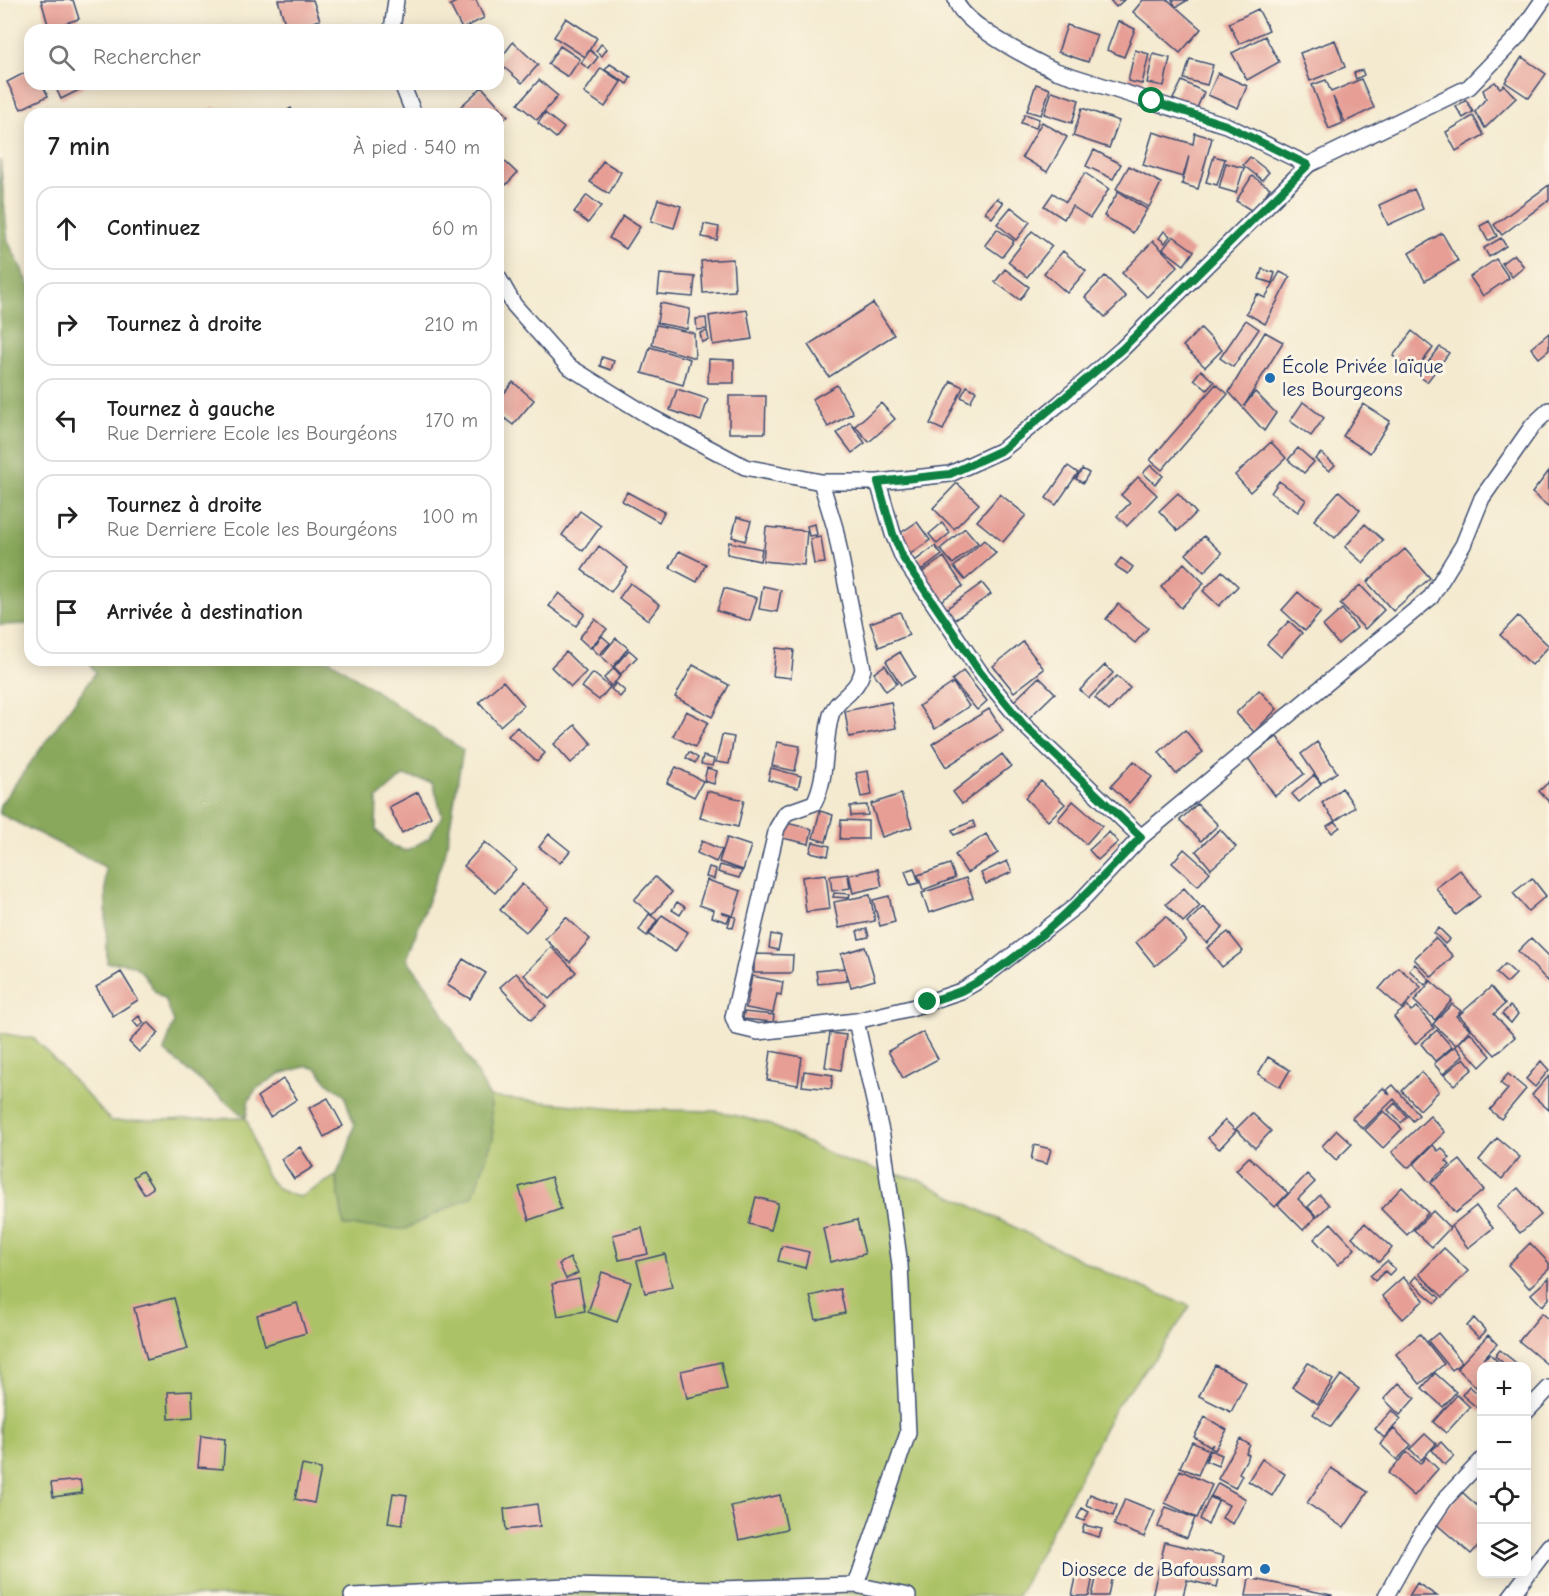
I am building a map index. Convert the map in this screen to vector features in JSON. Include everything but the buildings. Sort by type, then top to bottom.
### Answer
[{"type":"street","points":[[394,24],[396,0]]},
{"type":"street","points":[[956,0],[962,14],[1035,62],[1056,71],[1226,125],[1308,165]]},
{"type":"street","points":[[504,288],[514,305],[548,347],[568,366],[704,447],[746,467],[821,482],[878,482],[950,474],[1002,450],[1122,349],[1308,165],[1469,87],[1518,36],[1543,0]]},
{"type":"street","points":[[404,90],[412,108]]},
{"type":"street","points":[[821,482],[835,528],[863,669],[858,684],[831,713],[821,782],[814,803],[786,813],[777,828],[733,1017],[737,1027],[758,1032],[856,1021],[911,1008],[962,991],[983,978],[1077,904],[1141,837],[1431,597],[1463,545],[1482,498],[1533,425],[1549,410]]},
{"type":"street","points":[[878,482],[893,534],[903,558],[980,672],[1024,725],[1141,837]]},
{"type":"street","points":[[856,1021],[882,1136],[900,1265],[908,1433],[856,1585]]},
{"type":"street","points":[[1531,1408],[1549,1388]]},
{"type":"street","points":[[1386,1596],[1416,1542],[1446,1498],[1477,1465]]},
{"type":"street","points":[[1511,1596],[1549,1546]]},
{"type":"street","points":[[352,1596],[567,1586],[719,1589],[856,1585],[908,1596]]},
{"type":"green space","points":[[0,160],[8,241],[24,274],[24,624],[0,625]]},
{"type":"green space","points":[[92,666],[339,666],[463,750],[446,850],[407,959],[430,990],[490,1097],[493,1138],[473,1196],[405,1229],[344,1226],[336,1176],[348,1149],[354,1125],[344,1094],[329,1084],[317,1069],[308,1066],[280,1074],[256,1089],[249,1100],[246,1118],[164,1051],[174,1022],[165,999],[156,992],[137,968],[126,963],[107,963],[105,867],[0,814],[0,805],[96,672]],"holes":[[[403,776],[433,782],[442,816],[429,838],[406,851],[390,845],[376,830],[377,799]]]},
{"type":"green space","points":[[0,1033],[35,1039],[111,1121],[246,1118],[262,1166],[275,1186],[286,1193],[300,1197],[336,1176],[344,1226],[493,1138],[490,1097],[616,1109],[716,1111],[766,1123],[847,1162],[919,1180],[1107,1273],[1190,1306],[1162,1349],[1116,1406],[1018,1596],[0,1596]]},
{"type":"place","name":"École Privée laïque les Bourgeons","points":[[1270,378]]},
{"type":"place","name":"Diosece de Bafoussam","points":[[1265,1569]]},
{"type":"route","points":[[928,1002],[962,991],[1005,963],[1077,904],[1141,837],[1024,725],[980,672],[937,612],[903,558],[893,534],[878,482],[950,474],[1002,450],[1122,349],[1308,165],[1226,125],[1152,101]]}]
